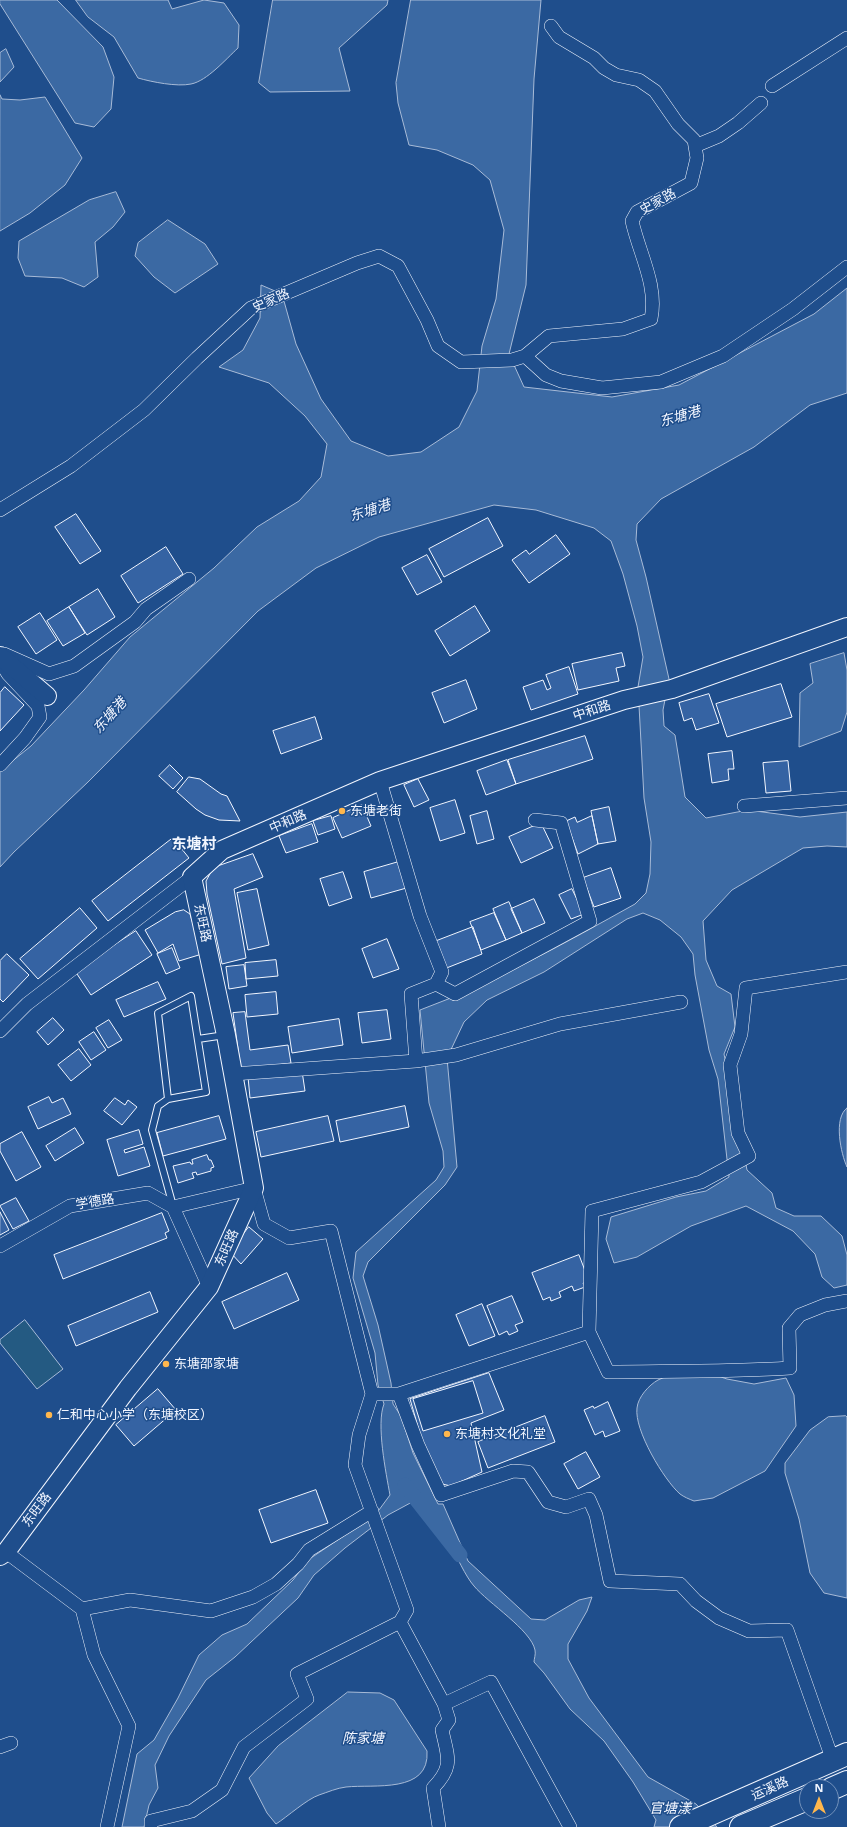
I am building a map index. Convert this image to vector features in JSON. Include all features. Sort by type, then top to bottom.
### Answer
[{"type":"highway","name":"运溪路","points":[[681,1827],[840,1758]]},
{"type":"highway","name":"运溪路","points":[[744,1826],[799,1802]]},
{"type":"street","points":[[551,26],[559,37],[594,58],[604,68],[616,75],[639,80],[655,91],[678,124],[694,140],[695,146],[719,136],[738,123],[761,103]]},
{"type":"street","points":[[772,86],[847,38]]},
{"type":"street","name":"史家路","points":[[0,510],[71,466],[144,410],[196,358],[252,308],[357,263],[379,256],[398,266],[427,320],[438,346],[461,362],[512,360],[525,356],[549,336],[623,329],[651,319],[650,276],[632,221],[637,212],[691,183],[697,158],[695,146]]},
{"type":"street","points":[[525,356],[546,375],[561,381],[602,388],[661,382],[723,356],[793,309],[847,267]]},
{"type":"street","points":[[0,654],[49,674],[74,666],[135,622],[146,610],[189,579]]},
{"type":"street","name":"中和路","points":[[0,1031],[27,1004],[192,877],[222,850],[380,781],[624,700],[672,689],[846,630]]},
{"type":"street","points":[[0,654],[47,696]]},
{"type":"street","points":[[0,661],[8,674],[38,706],[40,717],[26,738],[0,765]]},
{"type":"street","points":[[380,781],[420,916],[442,972],[436,984],[410,994],[416,1061]]},
{"type":"street","points":[[744,806],[847,798]]},
{"type":"street","points":[[436,984],[455,994],[590,921],[560,823],[535,820]]},
{"type":"street","name":"东旺路","points":[[3,1554],[128,1388],[209,1287],[254,1188],[226,1035],[192,877]]},
{"type":"street","points":[[847,972],[746,988],[741,1034],[730,1065],[738,1133],[748,1156],[701,1182],[592,1211],[589,1332],[608,1372],[693,1370],[742,1371],[790,1368],[789,1328],[800,1315],[824,1305],[847,1301]]},
{"type":"street","points":[[233,1074],[416,1061],[456,1055],[560,1024],[681,1002]]},
{"type":"street","points":[[209,1287],[173,1207],[254,1188],[264,1224],[290,1238],[331,1231],[386,1394],[418,1445],[441,1495],[513,1470],[528,1472],[548,1502],[566,1506],[589,1499],[596,1515],[610,1581],[680,1584],[696,1601],[719,1618],[749,1630],[786,1630],[840,1758]]},
{"type":"street","name":"学德路","points":[[0,1246],[70,1206],[148,1193],[173,1207]]},
{"type":"street","points":[[151,1827],[151,1821],[192,1811],[222,1790],[244,1747],[307,1700],[297,1674],[400,1622],[407,1610],[355,1465],[359,1434],[386,1394],[589,1332]]},
{"type":"street","points":[[82,1609],[130,1600],[211,1611],[253,1597],[276,1584],[298,1564],[309,1550],[372,1511]]},
{"type":"street","points":[[3,1554],[82,1609],[94,1655],[129,1726],[107,1827]]},
{"type":"street","points":[[400,1622],[444,1704],[449,1720],[442,1730],[449,1763],[442,1778],[433,1788],[439,1827]]},
{"type":"street","points":[[444,1704],[491,1682],[570,1827]]},
{"type":"lane","points":[[168,1099],[158,1013],[191,996],[206,1092],[168,1099],[158,1106],[152,1130],[173,1207]]},
{"type":"lane","points":[[198,1039],[226,1035]]},
{"type":"shaded area","points":[[25,1320],[63,1369],[37,1389],[0,1343],[0,1340]]},
{"type":"water","points":[[0,0],[57,0],[103,47],[114,77],[111,109],[94,127],[75,123],[0,4]]},
{"type":"water","points":[[76,0],[168,0],[172,9],[204,0],[224,3],[239,25],[238,48],[210,74],[191,84],[172,84],[138,78],[114,37],[88,17]]},
{"type":"water","points":[[273,0],[388,0],[387,5],[339,48],[350,91],[270,92],[259,83]]},
{"type":"water","points":[[411,0],[541,0],[534,79],[526,285],[509,354],[524,387],[612,397],[679,385],[814,314],[847,288],[847,393],[810,405],[754,447],[661,499],[637,524],[636,540],[669,679],[663,710],[664,726],[675,735],[685,797],[706,818],[748,810],[800,817],[847,812],[847,847],[827,846],[803,848],[732,890],[703,921],[706,960],[717,986],[731,994],[735,1027],[724,1054],[747,1170],[772,1193],[776,1208],[794,1216],[821,1216],[842,1236],[847,1255],[847,1285],[834,1288],[822,1277],[815,1254],[793,1231],[746,1206],[691,1226],[637,1257],[614,1263],[606,1239],[611,1217],[676,1197],[706,1191],[729,1177],[718,1079],[709,1050],[695,975],[693,954],[681,937],[660,920],[643,913],[627,919],[544,972],[487,1000],[464,1022],[447,1058],[457,1167],[445,1185],[368,1262],[363,1276],[378,1325],[391,1383],[393,1404],[401,1416],[413,1453],[438,1504],[443,1504],[468,1561],[531,1619],[545,1620],[579,1600],[592,1597],[587,1611],[568,1644],[568,1659],[589,1698],[648,1777],[696,1804],[717,1827],[654,1827],[656,1820],[633,1782],[604,1741],[570,1709],[544,1673],[534,1662],[535,1650],[532,1642],[518,1625],[480,1593],[474,1586],[432,1513],[423,1505],[414,1501],[388,1515],[345,1548],[314,1575],[298,1598],[235,1657],[206,1680],[169,1736],[155,1765],[158,1788],[149,1805],[144,1827],[122,1827],[137,1754],[154,1740],[178,1698],[199,1655],[222,1635],[247,1624],[293,1580],[308,1560],[376,1514],[390,1495],[381,1436],[384,1404],[378,1385],[375,1353],[353,1278],[356,1252],[436,1180],[444,1167],[443,1151],[429,1103],[420,1010],[503,974],[635,904],[646,893],[650,874],[651,842],[644,798],[638,687],[643,657],[637,626],[623,574],[611,541],[594,528],[536,510],[494,505],[379,537],[316,568],[258,611],[88,782],[0,867],[0,771],[31,746],[84,690],[130,637],[214,568],[257,527],[299,501],[321,477],[327,444],[305,416],[269,383],[219,367],[243,350],[260,318],[261,285],[282,294],[296,344],[321,399],[351,441],[388,456],[421,452],[459,427],[477,391],[482,346],[496,299],[504,230],[490,180],[473,165],[437,150],[409,145],[398,103],[396,83]]},
{"type":"water","points":[[6,49],[14,67],[0,82],[0,53]]},
{"type":"water","points":[[0,95],[2,99],[20,100],[45,97],[82,158],[65,185],[30,213],[0,231]]},
{"type":"water","points":[[116,192],[125,212],[113,227],[95,242],[98,277],[84,287],[62,278],[25,276],[18,258],[19,241],[89,200]]},
{"type":"water","points":[[168,220],[205,244],[218,264],[175,293],[154,277],[135,256],[138,243]]},
{"type":"water","points":[[844,653],[847,670],[847,712],[841,731],[799,747],[800,693],[813,683],[810,664]]},
{"type":"water","points":[[847,1108],[847,1167],[842,1154],[839,1128],[840,1120]]},
{"type":"water","points":[[706,1372],[727,1379],[754,1384],[786,1378],[794,1395],[796,1426],[765,1471],[713,1498],[694,1501],[680,1494],[673,1487],[651,1454],[640,1429],[637,1417],[637,1408],[639,1400],[644,1392],[658,1380],[675,1375]]},
{"type":"water","points":[[846,1416],[847,1598],[824,1593],[810,1573],[799,1519],[785,1473],[785,1463],[810,1430],[828,1417]]},
{"type":"water","name":"陈家塘","points":[[348,1692],[380,1693],[394,1700],[427,1751],[426,1765],[420,1774],[410,1780],[398,1784],[385,1786],[346,1787],[319,1795],[303,1804],[276,1824],[267,1813],[249,1778],[278,1746]]},
{"type":"building","points":[[76,514],[101,551],[80,564],[55,527]]},
{"type":"building","points":[[488,518],[503,546],[444,577],[429,549]]},
{"type":"building","points":[[556,535],[570,554],[529,583],[512,560],[526,550],[529,554]]},
{"type":"building","points":[[166,547],[183,574],[138,603],[121,576]]},
{"type":"building","points":[[427,555],[442,582],[417,595],[402,568]]},
{"type":"building","points":[[98,589],[115,617],[87,635],[69,607]]},
{"type":"building","points":[[475,606],[490,631],[450,656],[435,631]]},
{"type":"building","points":[[69,607],[85,633],[63,646],[47,621]]},
{"type":"building","points":[[40,613],[57,640],[36,654],[18,627]]},
{"type":"building","points":[[622,653],[625,666],[616,668],[619,681],[578,690],[572,664]]},
{"type":"building","points":[[569,667],[578,694],[531,710],[523,687],[543,680],[547,690],[551,688],[546,675]]},
{"type":"building","points":[[466,680],[477,709],[444,723],[432,693]]},
{"type":"building","points":[[781,684],[792,717],[727,737],[716,704]]},
{"type":"building","points":[[5,687],[24,705],[0,731],[0,693]]},
{"type":"building","points":[[709,694],[719,723],[696,730],[692,718],[684,721],[679,703]]},
{"type":"building","points":[[315,717],[322,739],[281,754],[273,731]]},
{"type":"building","points":[[585,736],[593,759],[516,784],[508,760]]},
{"type":"building","points":[[732,751],[734,769],[728,769],[729,780],[712,783],[708,754]]},
{"type":"building","points":[[507,760],[516,784],[486,795],[477,771]]},
{"type":"building","points":[[788,761],[791,791],[766,793],[763,763]]},
{"type":"building","points":[[170,765],[183,778],[173,789],[159,776]]},
{"type":"building","points":[[189,777],[200,779],[221,794],[227,796],[240,821],[219,820],[205,815],[196,809],[177,792]]},
{"type":"building","points":[[418,779],[429,800],[414,807],[404,785]]},
{"type":"building","points":[[455,800],[465,833],[440,841],[430,808]]},
{"type":"building","points":[[362,805],[371,826],[342,838],[333,818]]},
{"type":"building","points":[[609,807],[616,841],[598,844],[591,811]]},
{"type":"building","points":[[487,811],[494,839],[477,844],[470,816]]},
{"type":"building","points":[[331,816],[335,829],[318,835],[313,821]]},
{"type":"building","points":[[592,816],[598,844],[578,854],[566,821],[575,817],[577,822]]},
{"type":"building","points":[[541,823],[553,848],[521,863],[509,837]]},
{"type":"building","points":[[312,824],[318,842],[286,853],[279,836]]},
{"type":"building","points":[[173,838],[189,858],[108,921],[92,901]]},
{"type":"building","points":[[253,854],[263,877],[234,889],[246,958],[222,964],[207,894],[206,881],[211,872],[218,866]]},
{"type":"building","points":[[402,861],[410,887],[371,898],[364,872]]},
{"type":"building","points":[[611,868],[621,898],[594,907],[583,878]]},
{"type":"building","points":[[343,872],[352,898],[329,906],[320,879]]},
{"type":"building","points":[[257,889],[269,945],[248,950],[237,893]]},
{"type":"building","points":[[572,889],[584,914],[571,919],[559,895]]},
{"type":"building","points":[[534,899],[545,923],[522,933],[511,909]]},
{"type":"building","points":[[509,902],[522,933],[506,940],[493,909]]},
{"type":"building","points":[[80,908],[97,928],[38,979],[20,959]]},
{"type":"building","points":[[184,910],[190,914],[202,954],[179,961],[173,944],[158,953],[145,930],[175,912]]},
{"type":"building","points":[[494,913],[506,940],[481,950],[470,922]]},
{"type":"building","points":[[473,927],[482,954],[444,969],[434,942]]},
{"type":"building","points":[[136,931],[152,955],[91,995],[75,971]]},
{"type":"building","points":[[387,939],[399,969],[373,978],[362,949]]},
{"type":"building","points":[[172,948],[180,968],[166,974],[157,954]]},
{"type":"building","points":[[7,954],[29,975],[3,1002],[0,999],[0,961]]},
{"type":"building","points":[[276,960],[278,976],[246,979],[245,963]]},
{"type":"building","points":[[244,965],[247,986],[229,989],[226,967]]},
{"type":"building","points":[[158,982],[166,999],[124,1017],[116,1000]]},
{"type":"building","points":[[276,992],[278,1014],[247,1017],[245,995]]},
{"type":"building","points":[[387,1010],[391,1039],[362,1043],[358,1013]]},
{"type":"building","points":[[245,1012],[250,1050],[288,1045],[291,1063],[241,1070],[233,1013]]},
{"type":"building","points":[[53,1018],[64,1030],[48,1045],[37,1032]]},
{"type":"building","points":[[339,1019],[343,1045],[292,1053],[288,1027]]},
{"type":"building","points":[[109,1020],[122,1040],[108,1048],[96,1028]]},
{"type":"building","points":[[94,1032],[106,1050],[91,1060],[79,1042]]},
{"type":"building","points":[[79,1049],[91,1065],[71,1081],[58,1065]]},
{"type":"building","points":[[302,1071],[305,1091],[250,1098],[248,1077]]},
{"type":"building","points":[[49,1097],[52,1103],[63,1098],[71,1114],[38,1129],[28,1107]]},
{"type":"building","points":[[115,1098],[125,1105],[128,1100],[137,1107],[122,1125],[104,1111]]},
{"type":"building","points":[[405,1106],[409,1127],[340,1142],[336,1121]]},
{"type":"building","points":[[219,1116],[226,1139],[163,1156],[157,1133]]},
{"type":"building","points":[[328,1116],[334,1141],[261,1157],[256,1132]]},
{"type":"building","points":[[75,1128],[84,1143],[55,1161],[46,1146]]},
{"type":"building","points":[[139,1130],[143,1144],[124,1150],[125,1153],[144,1147],[150,1166],[118,1176],[107,1140]]},
{"type":"building","points":[[22,1132],[41,1167],[16,1181],[0,1151],[0,1144]]},
{"type":"building","points":[[207,1155],[214,1167],[211,1168],[211,1171],[197,1175],[196,1172],[192,1173],[194,1178],[178,1183],[173,1166],[190,1162],[193,1164],[192,1160]]},
{"type":"building","points":[[16,1198],[29,1221],[13,1229],[0,1206]]},
{"type":"building","points":[[0,1212],[9,1230],[0,1235]]},
{"type":"building","points":[[162,1213],[169,1231],[165,1233],[167,1238],[63,1279],[54,1255]]},
{"type":"building","points":[[249,1227],[263,1239],[241,1264],[230,1252]]},
{"type":"building","points":[[579,1255],[589,1281],[583,1283],[585,1287],[574,1291],[572,1286],[559,1292],[561,1297],[551,1301],[550,1297],[543,1300],[532,1273]]},
{"type":"building","points":[[287,1273],[299,1300],[234,1329],[222,1302]]},
{"type":"building","points":[[150,1292],[158,1312],[76,1346],[68,1326]]},
{"type":"building","points":[[512,1296],[523,1322],[515,1325],[518,1331],[509,1335],[507,1331],[499,1335],[487,1306]]},
{"type":"building","points":[[482,1304],[495,1336],[469,1346],[456,1315]]},
{"type":"building","name":"东塘村文化礼堂","points":[[489,1373],[504,1410],[471,1423],[482,1472],[451,1486],[442,1484],[423,1444],[410,1399]]},
{"type":"building","points":[[473,1381],[483,1413],[423,1431],[413,1399]]},
{"type":"building","points":[[158,1389],[176,1410],[134,1446],[116,1425]]},
{"type":"building","points":[[608,1402],[620,1431],[605,1437],[603,1431],[595,1435],[584,1410],[593,1406],[594,1408]]},
{"type":"building","points":[[545,1416],[555,1442],[488,1468],[478,1442]]},
{"type":"building","points":[[586,1452],[600,1477],[578,1489],[564,1464]]},
{"type":"building","points":[[316,1490],[328,1523],[271,1543],[259,1510]]},
{"type":"waterway","points":[[405,1485],[460,1555]]},
{"type":"place","name":"东塘老街","points":[[342,811]]},
{"type":"place","name":"东塘邵家塘","points":[[166,1364]]},
{"type":"place","name":"仁和中心小学（东塘校区）","points":[[49,1415]]},
{"type":"place","name":"东塘村文化礼堂","points":[[447,1434]]},
{"type":"district","name":"东塘村","points":[[194,845]]},
{"type":"water label","name":"东塘港","points":[[680,417]]},
{"type":"water label","name":"东塘港","points":[[370,511]]},
{"type":"water label","name":"东塘港","points":[[110,716]]},
{"type":"water label","name":"官塘漾","points":[[670,1809]]}]
